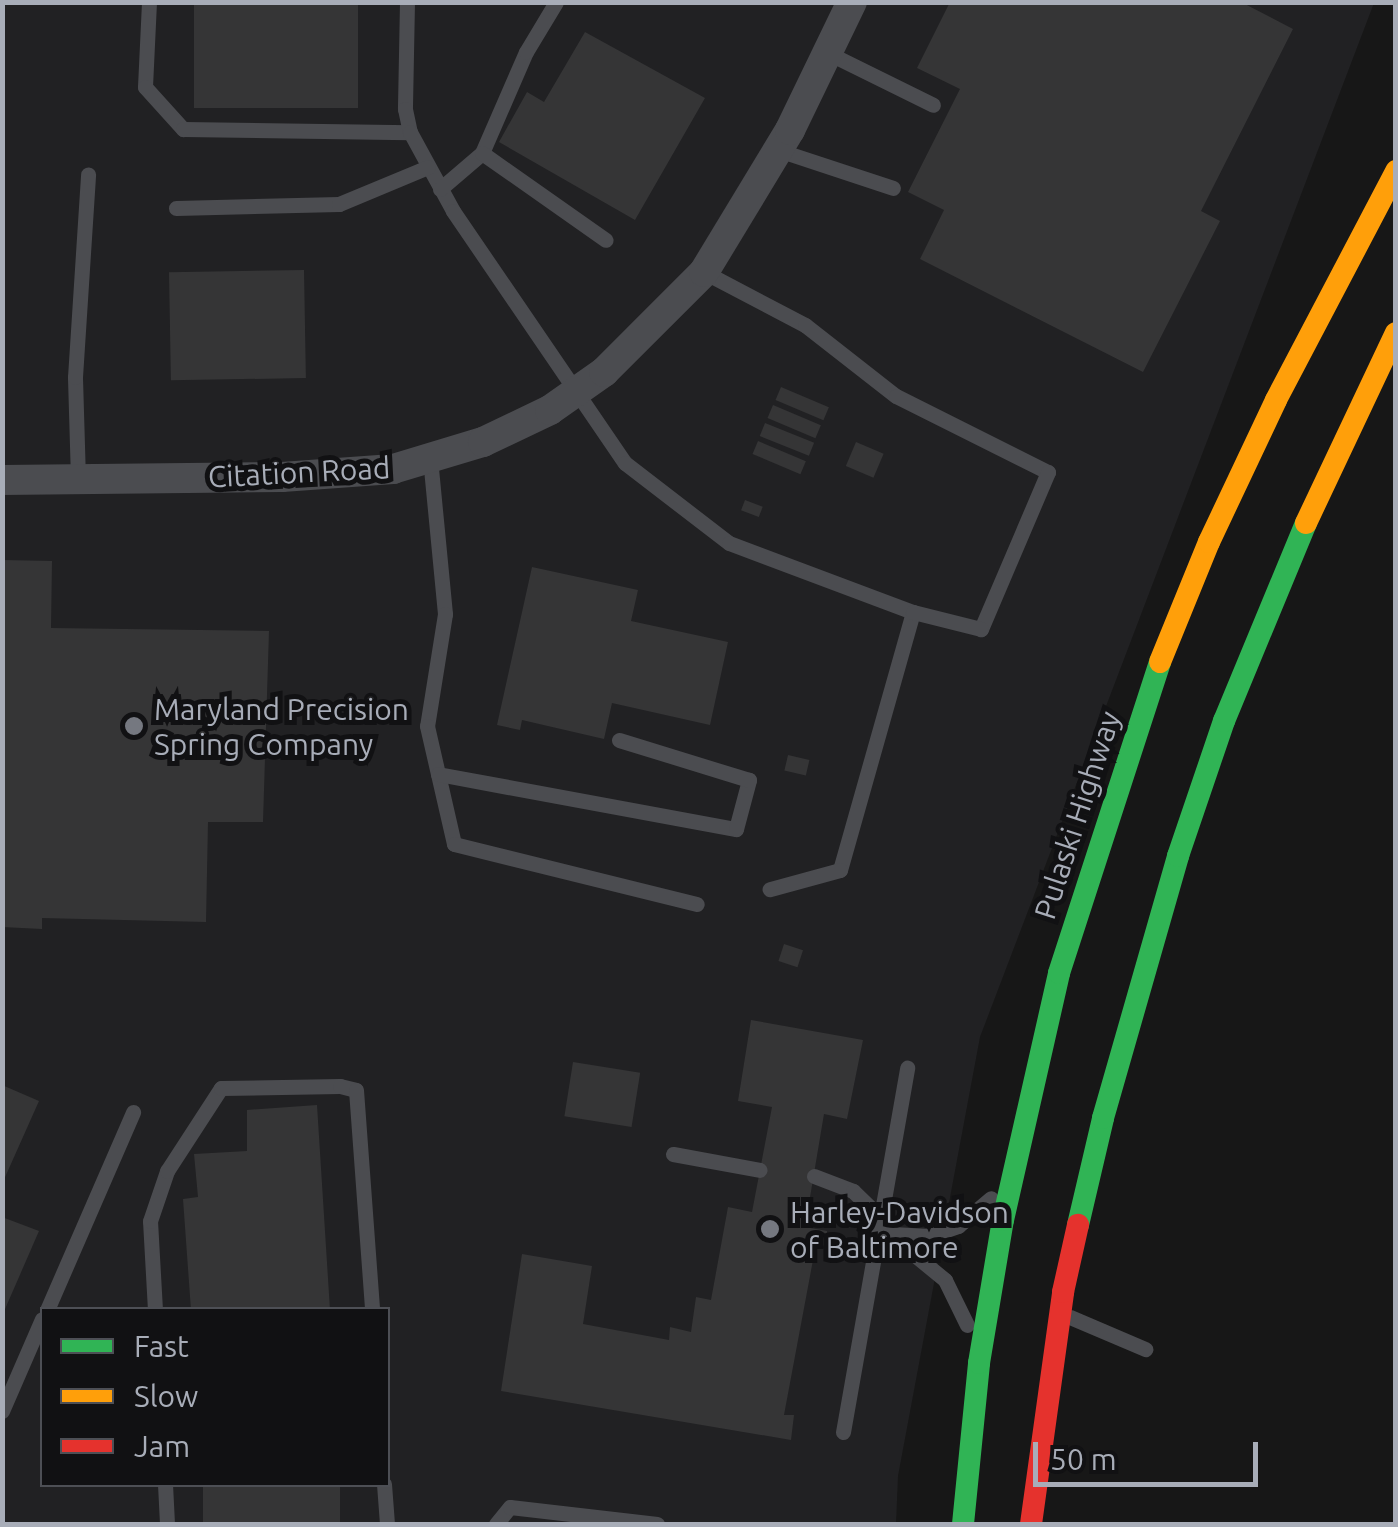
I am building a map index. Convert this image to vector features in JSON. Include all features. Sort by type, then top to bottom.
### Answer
[{"type":"highway","name":"Pulaski Highway","points":[[963,1524],[979,1362],[1002,1277],[1013,1170],[1059,973],[1149,692],[1209,542],[1276,400],[1396,171]]},
{"type":"highway","points":[[1030,1524],[1055,1297],[1127,1030],[1224,720],[1314,500],[1396,334]]},
{"type":"highway","points":[[1055,1297],[1064,1465]]},
{"type":"street","name":"Citation Road","points":[[2,480],[282,477],[392,469],[483,442],[550,410],[656,325],[704,272],[778,150],[852,2]]},
{"type":"lane","points":[[149,2],[145,87],[183,129],[410,132]]},
{"type":"lane","points":[[407,2],[405,109],[410,132],[440,189],[624,463],[728,542],[913,612],[982,629],[1048,472],[896,396],[804,325],[704,272]]},
{"type":"lane","points":[[440,189],[482,153],[526,52],[556,2]]},
{"type":"lane","points":[[828,53],[933,105]]},
{"type":"lane","points":[[778,150],[893,188]]},
{"type":"lane","points":[[482,153],[606,240]]},
{"type":"lane","points":[[176,208],[338,204],[428,167]]},
{"type":"lane","points":[[78,479],[75,377],[88,174]]},
{"type":"lane","points":[[430,458],[446,614],[427,726],[454,844],[697,904]]},
{"type":"lane","points":[[770,889],[840,870],[913,612]]},
{"type":"lane","points":[[438,774],[736,828],[749,780],[619,740]]},
{"type":"lane","points":[[843,1432],[885,1229],[908,1068]]},
{"type":"lane","points":[[155,1307],[150,1221],[167,1170],[221,1088],[340,1086],[356,1090],[372,1307]]},
{"type":"lane","points":[[48,1307],[132,1112]]},
{"type":"lane","points":[[674,1154],[760,1170]]},
{"type":"lane","points":[[885,1229],[929,1236],[958,1226],[988,1201],[1013,1170]]},
{"type":"lane","points":[[814,1176],[853,1191],[885,1229],[945,1280],[964,1312],[979,1362]]},
{"type":"lane","points":[[1055,1297],[1145,1349]]},
{"type":"lane","points":[[2,1411],[40,1324]]},
{"type":"lane","points":[[165,1487],[167,1524]]},
{"type":"lane","points":[[384,1487],[387,1524]]},
{"type":"lane","points":[[496,1524],[510,1507],[658,1524]]},
{"type":"shaded area","points":[[3,3],[1374,3],[980,1037],[898,1476],[896,1524],[3,1524]]},
{"type":"building","points":[[194,2],[358,2],[358,108],[194,108]]},
{"type":"building","points":[[950,2],[1241,2],[1293,29],[1201,211],[1220,221],[1143,372],[920,259],[944,210],[908,192],[960,89],[917,68]]},
{"type":"building","points":[[585,32],[705,98],[635,220],[499,142],[527,92],[544,102]]},
{"type":"building","points":[[304,270],[306,378],[171,380],[169,272]]},
{"type":"building","points":[[781,387],[829,407],[823,420],[776,400]]},
{"type":"building","points":[[773,405],[821,425],[815,438],[768,418]]},
{"type":"building","points":[[765,423],[814,443],[809,456],[760,436]]},
{"type":"building","points":[[758,441],[806,461],[800,474],[753,454]]},
{"type":"building","points":[[856,442],[884,454],[873,478],[846,466]]},
{"type":"building","points":[[745,500],[763,507],[759,517],[741,510]]},
{"type":"building","name":"Maryland Precision Spring Company","points":[[2,560],[52,561],[51,628],[269,631],[263,822],[208,822],[206,922],[42,918],[42,929],[2,927]]},
{"type":"building","points":[[532,567],[638,590],[631,621],[728,642],[710,725],[612,703],[604,739],[522,720],[520,730],[497,725]]},
{"type":"building","points":[[788,755],[809,760],[806,776],[784,771]]},
{"type":"building","points":[[784,944],[803,950],[797,967],[778,961]]},
{"type":"building","name":"Harley-Davidson of Baltimore","points":[[751,1020],[863,1040],[847,1119],[824,1114],[805,1227],[827,1231],[827,1246],[816,1244],[784,1415],[794,1415],[791,1440],[501,1391],[522,1254],[592,1266],[583,1324],[669,1340],[670,1327],[691,1332],[696,1297],[711,1300],[728,1207],[752,1212],[772,1107],[738,1101]]},
{"type":"building","points":[[573,1062],[640,1073],[632,1127],[564,1116]]},
{"type":"building","points":[[2,1085],[39,1101],[2,1184]]},
{"type":"building","points":[[317,1105],[330,1307],[191,1307],[183,1199],[198,1197],[194,1154],[247,1151],[247,1110]]},
{"type":"building","points":[[2,1217],[39,1231],[2,1316]]},
{"type":"building","points":[[203,1487],[340,1487],[340,1524],[203,1524]]},
{"type":"traffic: fast","points":[[1078,1225],[1103,1118],[1178,856],[1224,721],[1306,523]]},
{"type":"traffic: fast","points":[[963,1524],[979,1363],[1003,1220],[1059,973],[1160,662]]},
{"type":"traffic: slow","points":[[1160,662],[1209,542],[1276,400],[1396,171]]},
{"type":"traffic: slow","points":[[1306,523],[1396,333]]},
{"type":"traffic: jam","points":[[1031,1524],[1063,1292],[1078,1225]]},
{"type":"place","name":"Maryland Precision Spring Company","points":[[134,726]]},
{"type":"place","name":"Harley-Davidson of Baltimore","points":[[770,1229]]}]
